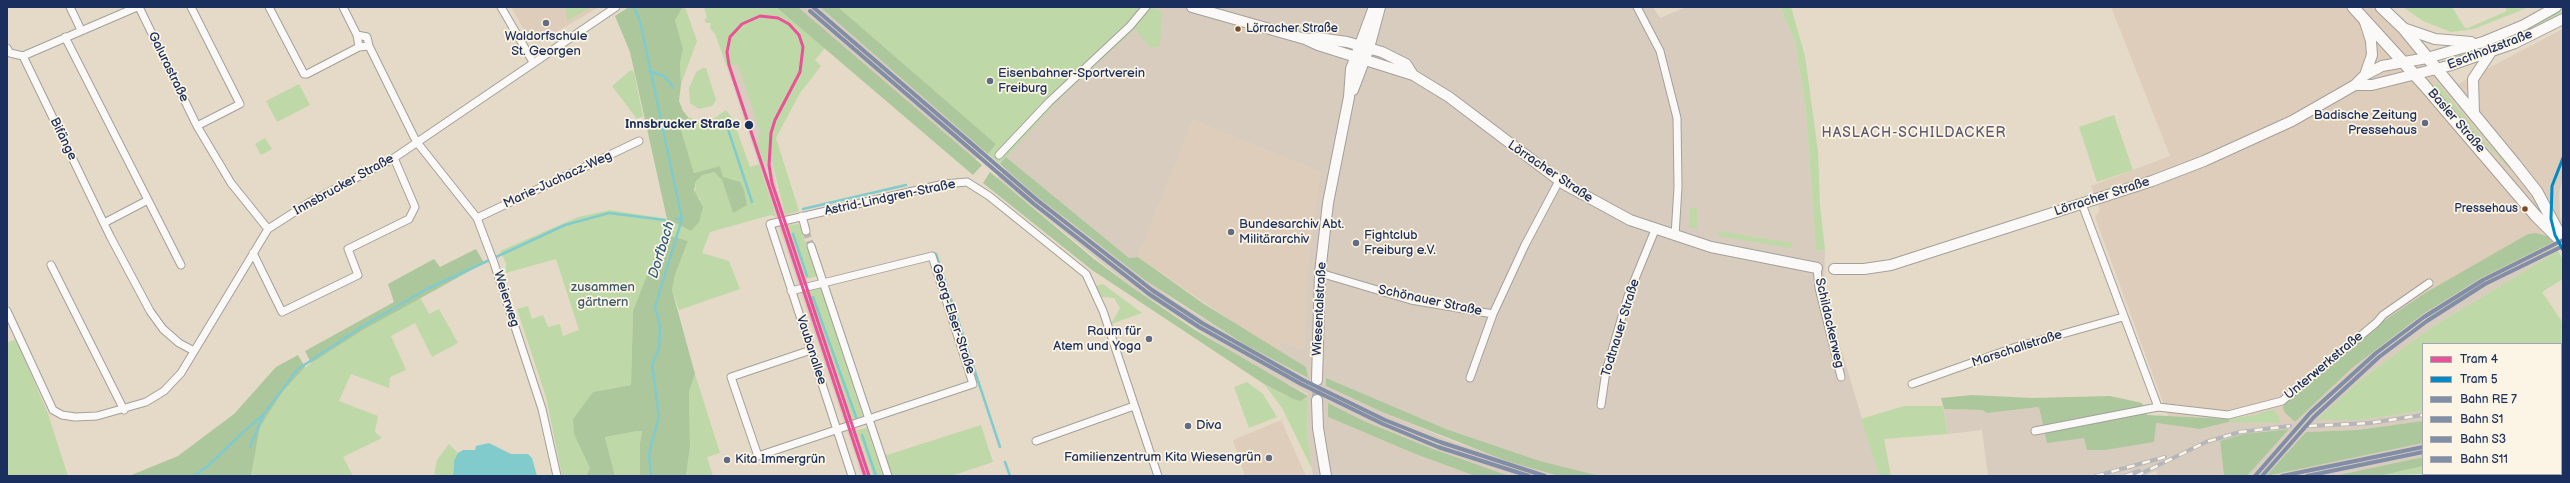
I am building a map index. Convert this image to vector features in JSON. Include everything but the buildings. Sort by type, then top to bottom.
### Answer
[{"type":"main road","name":"Basler Straße","points":[[2352,7],[2415,74],[2536,216],[2559,237],[2536,192],[2403,28],[2381,7]]},
{"type":"street","points":[[70,7],[81,30]]},
{"type":"street","points":[[7,48],[10,53],[22,56],[65,36],[138,7]]},
{"type":"street","name":"Galurastraße","points":[[138,7],[197,126],[231,183],[268,229]]},
{"type":"street","points":[[191,7],[240,104],[197,126]]},
{"type":"street","points":[[269,7],[304,74],[307,74],[359,47],[369,46],[367,37],[357,35]]},
{"type":"street","points":[[344,7],[357,35],[359,47]]},
{"type":"street","points":[[501,7],[533,62]]},
{"type":"street","name":"Innsbrucker Straße","points":[[7,312],[53,410],[62,415],[75,417],[97,416],[124,410],[146,402],[164,391],[181,373],[268,229],[310,202],[394,158],[416,141],[616,7]]},
{"type":"street","points":[[999,155],[1049,102],[1130,26],[1146,7]]},
{"type":"street","name":"Lörracher Straße","points":[[1192,7],[1305,39],[1360,59],[1413,75],[1449,97],[1559,181],[1618,214],[1655,230],[1710,247],[1817,268]]},
{"type":"street","name":"Wiesentalstraße","points":[[1317,380],[1320,273],[1328,203],[1349,97],[1360,59],[1359,45],[1374,7]]},
{"type":"street","name":"Wiesentalstraße","points":[[1360,59],[1369,48],[1380,7]]},
{"type":"street","points":[[1637,7],[1660,51],[1677,118],[1678,186],[1675,236]]},
{"type":"street","name":"Eschholzstraße","points":[[2427,58],[2482,42],[2524,25],[2556,7]]},
{"type":"street","points":[[2364,19],[2371,42],[2372,55],[2365,75]]},
{"type":"street","name":"Eschholzstraße","points":[[2415,74],[2491,52],[2563,19]]},
{"type":"street","points":[[2403,28],[2452,42],[2482,42]]},
{"type":"street","points":[[65,36],[181,265]]},
{"type":"street","name":"Lörracher Straße","points":[[1305,39],[1318,38],[1369,48],[1406,64],[1413,75]]},
{"type":"street","name":"Weierweg","points":[[369,46],[416,141],[477,218],[492,257],[542,409],[557,476]]},
{"type":"street","points":[[2474,114],[2473,79],[2491,52]]},
{"type":"street","name":"Bifänge","points":[[22,56],[104,223],[159,323],[179,343],[194,351]]},
{"type":"street","name":"Lörracher Straße","points":[[1834,269],[1864,269],[1891,264],[2082,204],[2204,161],[2292,120],[2355,85],[2365,75],[2382,66],[2403,61],[2427,58]]},
{"type":"street","name":"Lörracher Straße","points":[[2355,85],[2372,84],[2415,74]]},
{"type":"street","name":"Marie-Juchacz-Weg","points":[[477,218],[639,141]]},
{"type":"street","points":[[253,253],[282,312],[358,275],[348,248],[409,219],[415,207],[394,158]]},
{"type":"street","name":"Schönauer Straße","points":[[1470,378],[1493,314],[1525,245],[1559,181]]},
{"type":"street","name":"Astrid-Lindgren-Straße","points":[[770,224],[944,184],[967,182],[989,196],[1086,274],[1092,285],[1158,476]]},
{"type":"street","points":[[104,223],[148,200]]},
{"type":"street","points":[[2082,204],[2122,317],[2158,407]]},
{"type":"street","points":[[802,216],[806,231]]},
{"type":"street","name":"Vaubanallee","points":[[770,224],[852,476]]},
{"type":"street","name":"Todtnauer Straße","points":[[1601,405],[1606,372],[1628,296],[1655,230]]},
{"type":"street","points":[[811,246],[888,476]]},
{"type":"street","name":"Georg-Elser-Straße","points":[[791,291],[932,256],[973,384],[758,456],[731,377],[811,350]]},
{"type":"street","points":[[51,265],[124,410]]},
{"type":"street","name":"Schildackerweg","points":[[1817,268],[1819,288],[1841,377]]},
{"type":"street","name":"Schönauer Straße","points":[[1320,273],[1411,300],[1493,314]]},
{"type":"street","name":"Unterwerkstraße","points":[[2035,431],[2158,407],[2228,415],[2282,401],[2376,323],[2383,315],[2429,284]]},
{"type":"street","name":"Marschallstraße","points":[[1912,384],[2016,348],[2122,317]]},
{"type":"street","points":[[1317,400],[1318,428],[1326,476]]},
{"type":"street","points":[[1036,441],[1134,406]]},
{"type":"shaded area","name":"Waldorfschule St. Georgen","points":[[511,7],[599,7],[538,43],[529,39]]},
{"type":"shaded area","points":[[798,7],[820,7],[984,150],[975,160]]},
{"type":"shaded area","points":[[1157,7],[1653,7],[1660,18],[1686,7],[1780,7],[1795,42],[1806,111],[1816,251],[1825,250],[1824,283],[1829,308],[1879,476],[1600,476],[1540,461],[1446,429],[1327,379],[1326,386],[1382,412],[1457,443],[1559,476],[1509,476],[1476,466],[1366,422],[1328,403],[1328,417],[1413,453],[1475,476],[1313,476],[1307,435],[1308,394],[1252,365],[1133,288],[997,178],[1006,169],[1070,223],[1175,301],[1244,344],[1307,378],[1306,367],[1278,350],[1281,341],[1304,350],[1307,272],[1320,172],[1193,120],[1138,257],[1129,258],[1006,157],[1063,96]]},
{"type":"shaded area","points":[[2111,7],[2389,7],[2404,19],[2458,84],[2563,29],[2563,148],[2547,195],[2563,221],[2563,237],[2553,242],[2550,237],[2425,293],[2284,412],[2295,422],[2280,423],[2279,416],[2273,409],[2254,415],[2229,419],[2168,416],[2095,217],[2100,210],[2091,186],[2170,156]]},
{"type":"shaded area","points":[[726,37],[776,126],[771,155],[777,190],[872,476],[862,476],[797,281],[723,55]]},
{"type":"shaded area","name":"Bundesarchiv Abt. Militärarchiv","points":[[1193,120],[1320,172],[1307,272],[1304,350],[1281,341],[1278,350],[1256,338],[1138,257]]},
{"type":"shaded area","points":[[2563,148],[2563,175],[2559,195],[2560,218],[2547,195]]},
{"type":"shaded area","points":[[2553,242],[2558,251],[2435,325],[2359,381],[2318,420],[2360,420],[2422,411],[2422,421],[2357,430],[2306,432],[2267,475],[2422,443],[2422,457],[2334,476],[2247,476],[2288,429],[2264,431],[2220,441],[2224,476],[2158,476],[2156,471],[2143,476],[1988,476],[1982,430],[1948,434],[1944,409],[1982,410],[1987,413],[2039,407],[2200,429],[2229,422],[2295,422],[2352,368],[2423,314],[2481,278]]},
{"type":"shaded area","name":"Familienzentrum Kita Wiesengrün","points":[[1281,420],[1306,476],[1245,476],[1233,440]]},
{"type":"green space","points":[[566,7],[591,7],[567,21]]},
{"type":"green space","points":[[629,7],[683,7],[675,20],[683,49],[680,63],[681,84],[679,101],[683,111],[688,117],[681,130],[694,173],[720,166],[723,177],[740,182],[744,190],[747,205],[733,213],[722,180],[714,172],[703,175],[696,181],[694,190],[703,207],[699,222],[691,231],[667,219],[630,52],[615,16]]},
{"type":"green space","points":[[683,7],[685,7],[697,41],[681,84],[680,63],[683,49],[675,20]]},
{"type":"green space","points":[[704,7],[776,7],[825,48],[815,60],[821,66],[800,93],[776,138],[799,211],[785,215],[772,161],[762,163],[755,143],[759,141],[758,136],[761,134],[738,64],[727,67],[715,34],[710,28],[711,23],[706,23],[704,20],[707,18]]},
{"type":"green space","points":[[776,7],[798,7],[982,165],[973,175]]},
{"type":"green space","points":[[820,7],[838,7],[996,144],[988,154]]},
{"type":"green space","name":"Eisenbahner-Sportverein Freiburg","points":[[838,7],[1157,7],[1155,9],[1162,11],[1160,46],[1151,48],[1135,29],[1063,96],[1000,164],[988,154],[996,144]]},
{"type":"green space","points":[[1780,7],[1791,7],[1805,56],[1818,151],[1820,205],[1825,250],[1816,251],[1806,111],[1795,42]]},
{"type":"green space","points":[[2403,7],[2452,7],[2465,28],[2468,28],[2507,11],[2505,7],[2529,7],[2474,29],[2451,32],[2423,21]]},
{"type":"green space","points":[[2563,8],[2563,12],[2519,36],[2473,53],[2449,60],[2447,58],[2521,32]]},
{"type":"green space","points":[[706,68],[716,100],[712,106],[699,109],[690,103],[689,88],[696,72]]},
{"type":"green space","points":[[631,70],[634,72],[643,116],[637,119],[612,86]]},
{"type":"green space","points":[[299,84],[310,105],[277,122],[266,101]]},
{"type":"green space","points":[[2438,84],[2485,141],[2525,184],[2479,138],[2433,85]]},
{"type":"green space","name":"zusammen gärtnern","points":[[726,110],[733,119],[750,167],[759,164],[776,217],[771,215],[710,232],[702,253],[729,261],[740,289],[679,310],[672,290],[675,275],[688,241],[653,260],[633,311],[631,385],[593,392],[573,419],[590,468],[586,476],[562,476],[546,397],[517,309],[528,306],[532,319],[543,315],[548,327],[560,324],[563,336],[579,330],[556,259],[506,273],[506,263],[500,251],[578,217],[610,210],[667,219],[691,231],[700,199],[695,193],[696,181],[703,175],[714,172],[722,180],[733,213],[720,166],[694,173],[681,130],[688,117],[702,123],[709,122]]},
{"type":"green space","points":[[2114,115],[2133,170],[2097,182],[2079,127]]},
{"type":"green space","points":[[265,138],[272,149],[261,155],[255,144]]},
{"type":"green space","points":[[1006,157],[1129,258],[1138,257],[1204,304],[1306,367],[1308,378],[1244,344],[1145,280],[1039,198],[1000,164]]},
{"type":"green space","points":[[990,172],[1094,259],[1133,288],[1195,330],[1308,396],[1301,401],[1293,399],[1264,384],[1092,270],[983,183]]},
{"type":"green space","points":[[1690,208],[1697,208],[1697,228],[1689,228]]},
{"type":"green space","points":[[799,224],[818,276],[806,279],[788,225]]},
{"type":"green space","points":[[1719,231],[1792,243],[1791,248],[1718,236]]},
{"type":"green space","points":[[2536,233],[2550,237],[2553,242],[2481,278],[2423,314],[2352,368],[2295,422],[2284,412],[2283,404],[2378,325],[2425,293],[2528,234]]},
{"type":"green space","points":[[663,234],[688,241],[675,275],[672,290],[695,374],[689,392],[690,447],[686,476],[640,476],[640,443],[642,431],[638,431],[605,437],[615,476],[586,476],[590,468],[574,434],[573,419],[593,392],[631,385],[633,311]]},
{"type":"green space","points":[[476,249],[484,263],[363,330],[311,363],[305,351],[394,302],[388,284],[434,259],[440,267]]},
{"type":"green space","points":[[2558,251],[2563,260],[2563,279],[2542,292],[2563,323],[2563,392],[2562,343],[2422,343],[2422,411],[2360,420],[2317,420],[2359,381],[2435,325]]},
{"type":"green space","points":[[1103,284],[1142,313],[1111,324],[1120,308],[1114,298],[1102,297],[1096,286]]},
{"type":"green space","points":[[821,287],[863,417],[853,420],[809,290]]},
{"type":"green space","points":[[420,297],[429,314],[439,309],[458,343],[432,357],[415,323],[391,336],[406,370],[390,377],[389,388],[351,374],[339,401],[378,416],[375,432],[382,438],[343,457],[353,476],[251,476],[260,427],[283,391],[299,372],[327,351]]},
{"type":"green space","points":[[16,339],[48,414],[68,476],[7,476],[7,343]]},
{"type":"green space","points":[[298,355],[305,367],[283,391],[260,427],[251,476],[129,476],[178,456],[234,414],[276,367]]},
{"type":"green space","points":[[695,374],[720,453],[707,457],[713,476],[686,476],[690,447],[689,392]]},
{"type":"green space","points":[[1326,378],[1446,429],[1540,461],[1600,476],[1559,476],[1507,461],[1382,412],[1326,386]]},
{"type":"green space","points":[[1247,382],[1263,394],[1277,417],[1249,428],[1234,387]]},
{"type":"green space","points":[[1264,384],[1286,396],[1301,401],[1308,396],[1307,435],[1312,469],[1282,408]]},
{"type":"green space","points":[[1972,395],[2032,398],[2110,396],[2142,403],[2147,415],[2229,419],[2229,422],[2200,429],[2156,423],[2154,442],[2105,450],[2087,450],[2084,438],[2047,443],[2039,407],[1987,413],[1982,410],[1944,409],[1941,398]]},
{"type":"green space","points":[[1328,403],[1366,422],[1433,449],[1509,476],[1475,476],[1413,453],[1328,417]]},
{"type":"green space","points":[[1904,406],[1943,406],[1948,434],[1884,439],[1891,476],[1879,476],[1861,419]]},
{"type":"green space","points":[[2273,409],[2279,416],[2280,423],[2229,422],[2229,419],[2254,415]]},
{"type":"green space","points":[[2422,421],[2422,443],[2266,476],[2306,432],[2357,430]]},
{"type":"green space","points":[[981,425],[993,462],[951,476],[891,476],[884,456]]},
{"type":"green space","points":[[867,428],[883,476],[873,476],[857,430]]},
{"type":"green space","points":[[2289,429],[2247,476],[2224,476],[2220,441],[2244,434]]},
{"type":"green space","points":[[642,431],[640,443],[640,476],[615,476],[605,437]]},
{"type":"green space","points":[[449,444],[458,453],[453,466],[453,476],[434,476],[437,460]]},
{"type":"green space","points":[[2422,457],[2422,466],[2379,476],[2334,476]]},
{"type":"green space","points":[[2422,466],[2422,474],[2379,476]]},
{"type":"water","points":[[489,443],[511,454],[528,454],[532,458],[537,476],[453,476],[454,461],[458,453],[463,450],[475,450],[476,446]]},
{"type":"waterway","name":"Dorfbach","points":[[634,7],[640,21],[682,219],[655,307],[660,326],[659,348],[652,365],[659,416],[649,454],[651,476]]},
{"type":"waterway","points":[[649,71],[664,76],[673,87]]},
{"type":"waterway","points":[[726,123],[752,202]]},
{"type":"waterway","points":[[803,209],[906,185]]},
{"type":"waterway","points":[[194,476],[208,466],[263,415],[298,369],[363,326],[427,289],[565,225],[609,213],[665,220]]},
{"type":"waterway","name":"Dorfbach","points":[[676,219],[682,219]]},
{"type":"waterway","points":[[793,234],[807,276]]},
{"type":"waterway","points":[[936,254],[1000,447]]},
{"type":"waterway","points":[[813,297],[856,417]]},
{"type":"waterway","points":[[250,447],[263,416]]},
{"type":"waterway","points":[[862,435],[876,476]]},
{"type":"waterway","points":[[1005,462],[1010,476]]},
{"type":"tunnel","points":[[806,231],[811,246]]},
{"type":"tunnel","points":[[1317,380],[1317,400]]},
{"type":"railway","points":[[2309,426],[2370,423],[2422,415]]},
{"type":"railway","points":[[2136,476],[2206,442],[2240,432],[2290,426]]},
{"type":"railway","points":[[2096,476],[2165,457]]},
{"type":"railway","points":[[2125,476],[2139,471]]},
{"type":"tram line","name":"4","points":[[865,476],[729,65],[727,52],[730,37],[742,24],[760,16],[778,18],[789,24],[799,35],[803,47],[800,72],[775,120],[771,133],[769,165],[772,183],[869,476]]},
{"type":"tram line","name":"5","points":[[2563,158],[2552,186],[2551,219],[2555,235],[2563,250]]},
{"type":"transit line","points":[[813,7],[1037,200],[1152,290],[1202,323],[1303,380],[1385,420],[1440,442],[1545,476]]},
{"type":"transit line","points":[[2282,476],[2422,447]]},
{"type":"rail line","name":"S3","points":[[810,11],[1034,204],[1149,294],[1199,327],[1301,384],[1383,424],[1438,447],[1529,476]]},
{"type":"rail line","name":"S1","points":[[2255,476],[2310,413],[2376,353],[2424,317],[2483,280],[2563,240]]},
{"type":"rail line","name":"S11","points":[[2262,476],[2314,417],[2379,357],[2427,321],[2485,284],[2563,246]]},
{"type":"rail line","name":"S3","points":[[2307,476],[2422,452]]},
{"type":"place","name":"Waldorfschule St. Georgen","points":[[546,23]]},
{"type":"place","name":"Lörracher Straße","points":[[1238,29]]},
{"type":"place","name":"Eisenbahner-Sportverein Freiburg","points":[[990,81]]},
{"type":"place","name":"Badische Zeitung Pressehaus","points":[[2425,123]]},
{"type":"place","name":"Innsbrucker Straße","points":[[749,125]]},
{"type":"place","name":"Pressehaus","points":[[2525,209]]},
{"type":"place","name":"Bundesarchiv Abt. Militärarchiv","points":[[1231,232]]},
{"type":"place","name":"Fightclub Freiburg e.V.","points":[[1356,243]]},
{"type":"place","name":"Raum für Atem und Yoga","points":[[1149,339]]},
{"type":"place","name":"Diva","points":[[1188,426]]},
{"type":"place","name":"Familienzentrum Kita Wiesengrün","points":[[1269,458]]},
{"type":"place","name":"Kita Immergrün","points":[[727,460]]},
{"type":"district","name":"HASLACH-SCHILDACKER","points":[[1914,133]]}]
